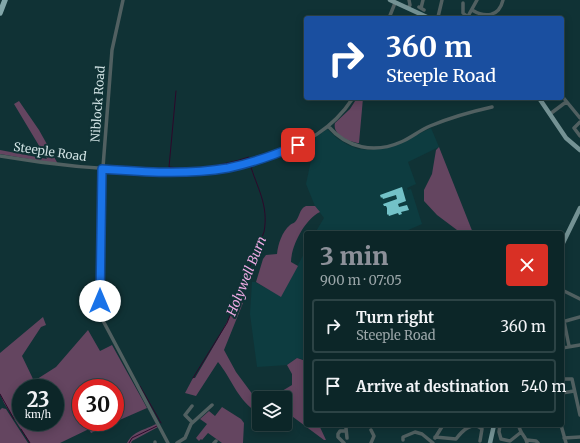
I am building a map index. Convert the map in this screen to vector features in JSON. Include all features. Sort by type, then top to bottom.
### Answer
[{"type":"highway","points":[[0,13],[5,0]]},
{"type":"main road","points":[[390,0],[425,16]]},
{"type":"main road","points":[[540,100],[566,138],[580,150]]},
{"type":"main road","points":[[564,241],[580,208]]},
{"type":"main road","points":[[490,443],[494,427]]},
{"type":"street","name":"Niblock Road","points":[[123,0],[112,50],[102,169],[100,315],[102,323],[168,443]]},
{"type":"street","points":[[408,8],[410,5],[409,0]]},
{"type":"street","points":[[421,9],[423,0]]},
{"type":"street","points":[[439,16],[442,0]]},
{"type":"street","points":[[468,16],[477,0]]},
{"type":"street","points":[[488,16],[497,10],[503,0]]},
{"type":"street","points":[[390,16],[395,3]]},
{"type":"street","points":[[463,3],[462,12],[466,16]]},
{"type":"street","points":[[472,10],[483,16]]},
{"type":"street","points":[[564,99],[580,118]]},
{"type":"street","name":"Steeple Road","points":[[0,156],[54,165],[102,169],[149,171],[202,170],[231,167],[298,145],[328,126],[347,107],[351,100]]},
{"type":"street","points":[[550,114],[566,102]]},
{"type":"street","points":[[328,126],[338,137],[346,142],[358,147],[377,148],[400,143],[430,126],[492,107]]},
{"type":"street","points":[[580,122],[574,128],[580,136]]},
{"type":"street","points":[[564,292],[580,299]]},
{"type":"street","points":[[564,321],[580,317]]},
{"type":"street","points":[[564,325],[569,346]]},
{"type":"street","points":[[564,347],[580,345]]},
{"type":"street","points":[[564,379],[572,378],[580,415]]},
{"type":"street","points":[[564,393],[574,391]]},
{"type":"street","points":[[192,406],[183,414],[192,422]]},
{"type":"street","points":[[177,443],[184,439],[192,422],[210,406]]},
{"type":"street","points":[[403,440],[403,437],[412,432],[417,432],[433,443],[441,427]]},
{"type":"street","points":[[435,437],[456,439],[460,432],[466,428],[472,427]]},
{"type":"street","points":[[479,427],[482,429],[480,440]]},
{"type":"street","points":[[500,427],[499,441],[510,441],[520,433]]},
{"type":"street","points":[[519,427],[520,433],[527,442],[536,441],[538,443]]},
{"type":"street","points":[[561,427],[566,443]]},
{"type":"street","points":[[344,443],[338,437],[340,431],[346,430],[347,438]]},
{"type":"street","points":[[371,430],[374,436],[371,443]]},
{"type":"street","points":[[162,443],[163,433]]},
{"type":"street","points":[[564,438],[580,437]]},
{"type":"street","points":[[184,439],[187,443]]},
{"type":"shaded area","points":[[356,100],[363,100],[359,143],[342,137],[336,131],[335,123],[350,109]]},
{"type":"shaded area","points":[[19,101],[39,130],[58,164],[0,154],[0,150],[47,159],[14,104]]},
{"type":"shaded area","points":[[431,128],[439,147],[408,162],[416,184],[407,188],[408,190],[411,189],[422,224],[406,231],[316,231],[324,218],[315,206],[306,184],[316,137],[327,129],[338,139],[348,145],[358,149],[371,150],[400,143]]},
{"type":"shaded area","points":[[439,147],[472,231],[458,231],[437,215],[424,201],[424,190],[432,174],[436,150]]},
{"type":"shaded area","points":[[306,206],[315,206],[320,212],[304,227],[296,241],[293,248],[291,262],[298,266],[281,297],[256,282],[263,259],[266,255],[277,254],[279,242],[285,231],[295,222],[302,209]]},
{"type":"shaded area","points":[[304,254],[304,360],[297,358],[287,365],[257,367],[250,314],[252,282],[255,282],[281,296]]},
{"type":"shaded area","points":[[237,301],[243,303],[224,350],[236,372],[252,394],[252,408],[243,400],[218,362],[196,396],[185,393]]},
{"type":"shaded area","points":[[43,317],[46,325],[41,327],[22,356],[33,379],[12,379],[12,415],[0,394],[0,353]]},
{"type":"shaded area","points":[[88,330],[100,351],[112,345],[147,408],[124,418],[124,379],[72,379],[72,431],[85,431],[60,443],[30,443],[22,431],[64,431],[64,379],[37,379],[56,367]]},
{"type":"shaded area","points":[[297,358],[303,360],[304,425],[292,416],[292,391],[282,391],[292,385],[292,374],[287,365]]},
{"type":"shaded area","points":[[222,407],[241,419],[244,423],[243,443],[222,443],[208,433],[202,440],[201,439],[199,441],[196,438],[207,424],[200,419],[209,411],[215,416]]},
{"type":"shaded area","points":[[2,408],[6,409],[12,418],[12,431],[20,431],[28,443],[0,443],[0,410]]},
{"type":"shaded area","points":[[156,424],[158,427],[132,441],[131,443],[127,443],[136,433]]},
{"type":"shaded area","points":[[307,427],[320,427],[326,440],[324,440]]},
{"type":"building","points":[[402,187],[406,201],[398,204],[399,207],[407,205],[409,210],[401,212],[402,214],[399,215],[398,213],[389,216],[388,214],[387,215],[386,206],[383,204],[397,199],[396,195],[383,199],[380,195]]},
{"type":"waterway","name":"Holywell Burn","points":[[176,91],[169,167],[199,168],[249,157],[250,161]]},
{"type":"waterway","name":"Holywell Burn","points":[[193,378],[227,323],[264,232],[264,205],[250,164]]},
{"type":"waterway","points":[[97,287],[98,261]]},
{"type":"waterway","points":[[97,290],[98,318]]},
{"type":"waterway","points":[[140,386],[161,423]]},
{"type":"waterway","points":[[0,394],[12,415]]},
{"type":"waterway","name":"Holywell Burn","points":[[129,443],[132,438],[157,426]]},
{"type":"waterway","points":[[22,431],[30,443]]},
{"type":"route","points":[[100,301],[102,169],[173,171],[213,170],[244,164],[298,145]]}]
